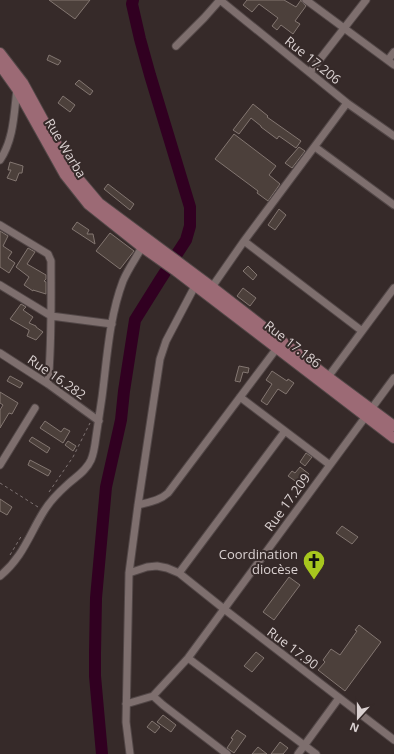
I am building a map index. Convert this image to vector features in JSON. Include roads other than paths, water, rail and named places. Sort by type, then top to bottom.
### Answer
[{"type":"main road","points":[[0,53],[23,84],[72,171],[99,203],[165,258],[212,287],[328,377],[368,413],[394,426]]},
{"type":"main road","name":"Rue Warba","points":[[0,66],[17,89],[65,175],[88,204],[142,247],[165,258]]},
{"type":"main road","name":"Rue 17.186","points":[[179,268],[195,286],[276,348],[368,413],[394,438]]},
{"type":"street","points":[[176,46],[220,0]]},
{"type":"street","name":"Rue 17.206","points":[[220,0],[347,103],[394,136]]},
{"type":"street","points":[[306,0],[391,62],[394,52]]},
{"type":"street","points":[[310,72],[366,0]]},
{"type":"street","points":[[0,160],[7,147],[10,137],[17,89]]},
{"type":"street","points":[[212,287],[244,241],[347,103]]},
{"type":"street","points":[[315,147],[394,205]]},
{"type":"street","points":[[0,225],[48,254],[51,261],[51,316],[48,384]]},
{"type":"street","points":[[244,241],[362,331]]},
{"type":"street","points":[[0,576],[17,559],[51,502],[59,492],[86,469],[91,460],[94,452],[96,419],[116,302],[124,280],[142,247]]},
{"type":"street","points":[[0,285],[51,316],[112,324]]},
{"type":"street","points":[[130,754],[126,722],[129,573],[138,505],[160,359],[166,341],[195,286]]},
{"type":"street","points":[[328,377],[394,288]]},
{"type":"street","points":[[138,505],[155,501],[168,492],[276,348]]},
{"type":"street","name":"Rue 16.282","points":[[1,357],[48,384],[96,419]]},
{"type":"street","name":"Rue 17.209","points":[[153,696],[188,658],[394,378]]},
{"type":"street","points":[[240,397],[330,465]]},
{"type":"street","points":[[0,465],[35,408]]},
{"type":"street","points":[[179,573],[285,432]]},
{"type":"street","name":"Rue 17.90","points":[[129,573],[147,567],[157,566],[179,573],[394,740]]},
{"type":"street","points":[[188,658],[316,754]]},
{"type":"street","points":[[126,704],[153,696],[227,754]]},
{"type":"street","points":[[298,754],[339,698]]},
{"type":"waterway","points":[[102,754],[95,676],[95,653],[96,598],[106,487],[121,420],[135,320],[186,240],[190,226],[190,207],[140,39],[132,4],[133,0]]},
{"type":"place","name":"Coordination diocèse","points":[[314,580]]}]
